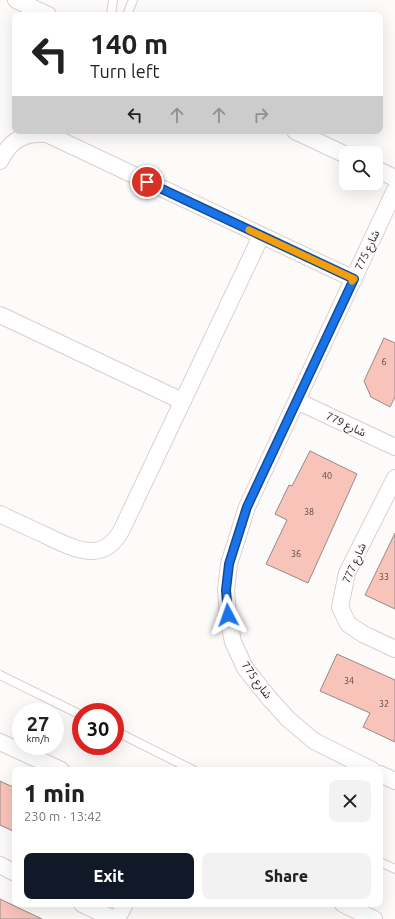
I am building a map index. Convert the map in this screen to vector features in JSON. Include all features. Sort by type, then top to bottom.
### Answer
[{"type":"street","points":[[16,0],[42,12]]},
{"type":"street","points":[[0,161],[6,149],[18,139],[32,134],[47,134],[354,279]]},
{"type":"street","points":[[301,134],[339,152]]},
{"type":"street","points":[[383,172],[395,178]]},
{"type":"street","name":"شارع 775","points":[[366,767],[314,741],[288,719],[245,668],[233,642],[228,615],[226,590],[229,564],[247,507],[395,190]]},
{"type":"street","points":[[0,514],[76,550],[92,552],[108,546],[119,534],[261,236]]},
{"type":"street","points":[[0,315],[182,401]]},
{"type":"street","name":"شارع 779","points":[[297,401],[395,447]]},
{"type":"street","name":"شارع 777","points":[[395,478],[347,574],[340,607],[348,624],[363,634],[395,649]]},
{"type":"street","points":[[0,742],[54,767]]},
{"type":"street","points":[[383,775],[395,781]]},
{"type":"street","points":[[0,866],[12,871]]},
{"type":"street","points":[[88,907],[114,919]]},
{"type":"street","points":[[117,919],[123,907]]},
{"type":"street","points":[[349,907],[374,919]]},
{"type":"lane","points":[[111,12],[113,0]]},
{"type":"lane","points":[[128,12],[133,0]]},
{"type":"lane","points":[[0,675],[72,711]]},
{"type":"lane","points":[[124,736],[187,767]]},
{"type":"lane","points":[[383,863],[395,869]]},
{"type":"building","points":[[384,338],[395,343],[395,397],[390,407],[371,397],[364,381]]},
{"type":"building","points":[[310,451],[357,474],[308,583],[266,564],[287,520],[275,514],[289,485],[292,486]]},
{"type":"building","points":[[395,533],[395,609],[365,595]]},
{"type":"building","points":[[337,654],[395,680],[395,742],[363,727],[370,713],[320,691]]},
{"type":"building","points":[[0,781],[12,787],[12,831],[0,825]]},
{"type":"building","points":[[0,899],[12,905],[12,907],[17,907],[42,919],[0,919]]},
{"type":"slow traffic","points":[[249,230],[354,279],[352,281]]},
{"type":"route","points":[[147,182],[354,279],[247,507],[229,564],[226,590],[228,615]]}]
